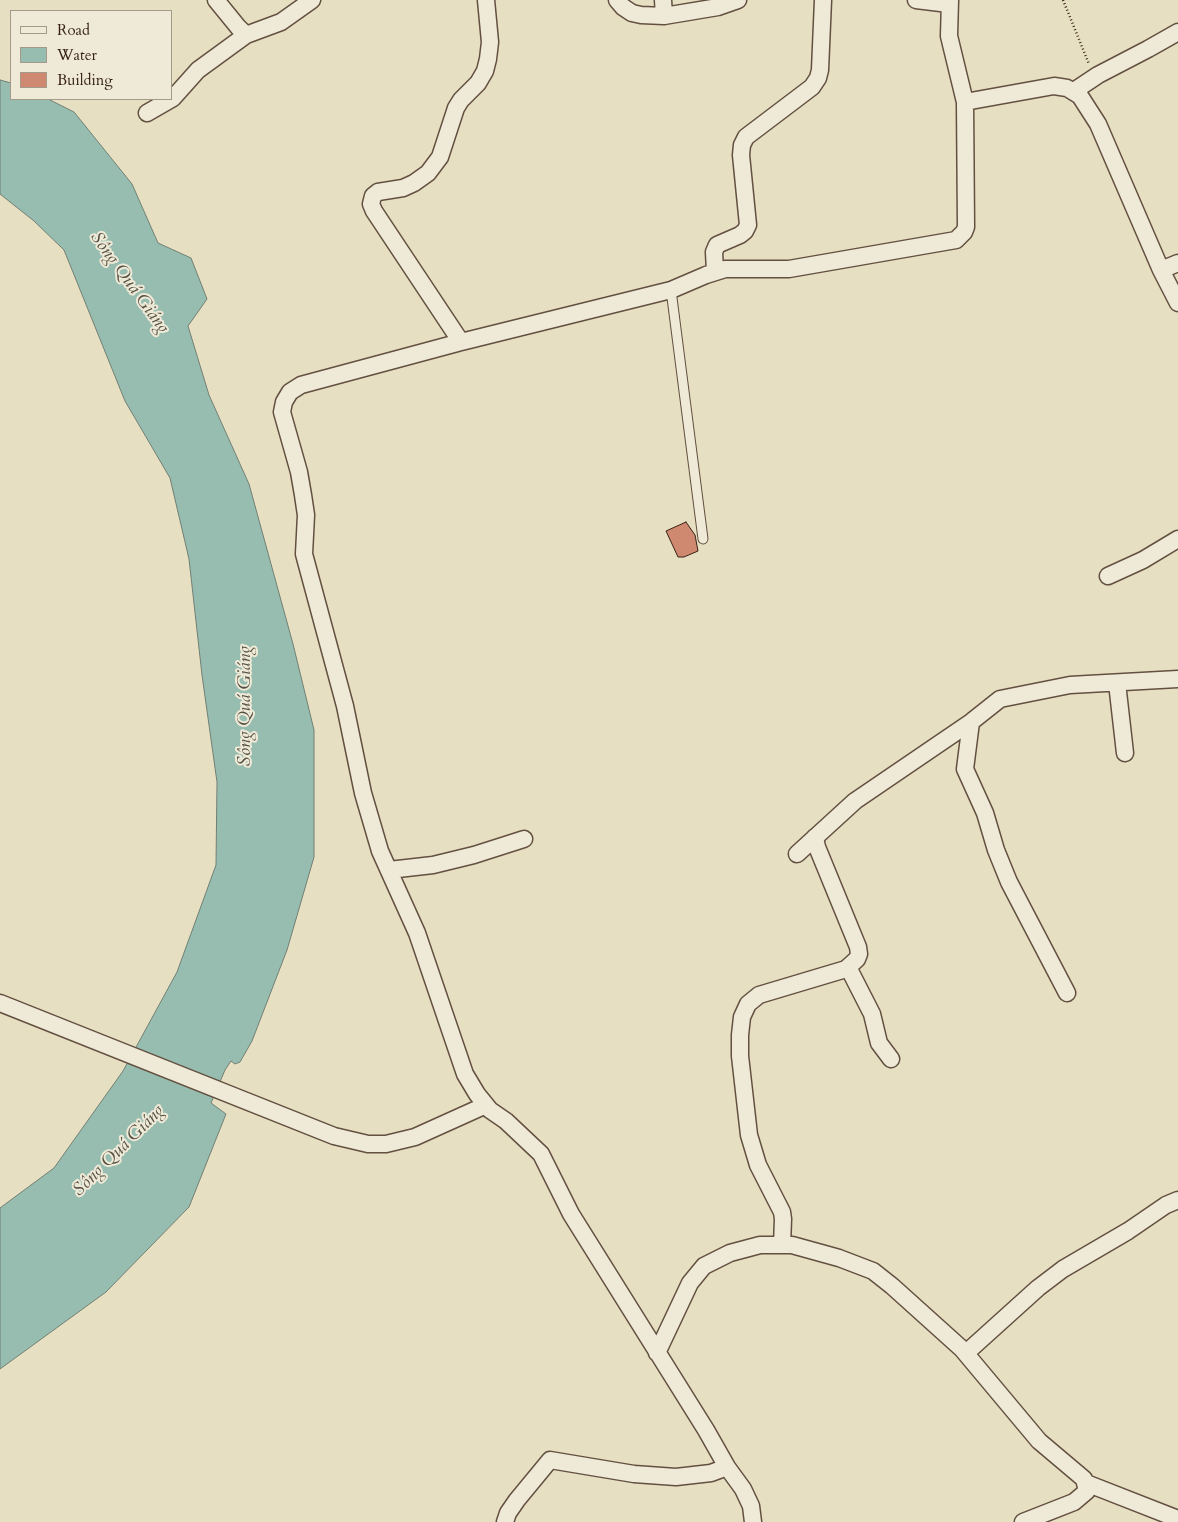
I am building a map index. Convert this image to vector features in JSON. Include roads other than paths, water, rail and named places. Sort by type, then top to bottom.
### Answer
[{"type":"street","points":[[216,0],[246,35]]},
{"type":"street","points":[[172,99],[198,70],[246,35],[281,22],[312,0]]},
{"type":"street","points":[[462,342],[374,211],[372,204],[373,196],[378,192],[403,188],[414,183],[428,173],[440,158],[445,148],[456,108],[461,100],[478,83],[485,71],[490,42],[486,0]]},
{"type":"street","points":[[616,0],[632,13],[641,16],[663,8],[718,8],[738,0]]},
{"type":"street","points":[[715,272],[714,252],[717,245],[740,235],[748,225],[741,155],[742,145],[746,137],[812,87],[818,78],[823,0]]},
{"type":"street","points":[[753,1522],[752,1506],[743,1488],[727,1467],[571,1214],[541,1154],[486,1105],[465,1074],[417,933],[380,851],[363,793],[345,706],[304,554],[306,515],[299,472],[282,412],[284,402],[290,392],[301,385],[462,342],[671,290],[715,272],[736,268],[789,269],[956,240],[966,227],[964,102],[949,36],[950,2],[916,0]]},
{"type":"street","points":[[1074,91],[1095,77],[1178,32]]},
{"type":"street","points":[[964,102],[1054,86],[1074,91],[1085,102],[1098,124],[1161,270],[1178,303]]},
{"type":"street","points":[[147,113],[170,100]]},
{"type":"street","points":[[1161,270],[1178,263]]},
{"type":"street","points":[[1108,576],[1178,540]]},
{"type":"street","points":[[797,854],[855,801],[971,722],[1000,699],[1070,685],[1178,679]]},
{"type":"street","points":[[1117,683],[1125,753]]},
{"type":"street","points":[[971,722],[965,770],[985,813],[996,850],[1009,882],[1067,993]]},
{"type":"street","points":[[782,1245],[782,1212],[758,1165],[749,1135],[740,1056],[742,1018],[748,1004],[759,995],[848,967],[857,959],[859,954],[858,948],[817,847],[815,837]]},
{"type":"street","points":[[389,870],[441,863],[524,839]]},
{"type":"street","points":[[848,967],[872,1014],[879,1044],[891,1059]]},
{"type":"street","points":[[0,1003],[334,1136],[368,1144],[386,1144],[415,1137],[486,1105]]},
{"type":"street","points":[[966,1353],[1063,1268],[1128,1231],[1166,1205],[1178,1200]]},
{"type":"street","points":[[657,1353],[690,1283],[704,1266],[730,1253],[760,1244],[792,1245],[839,1258],[873,1271],[966,1353],[1039,1441],[1079,1473],[1086,1483],[1087,1490],[1074,1502],[1023,1522]]},
{"type":"street","points":[[505,1522],[508,1513],[517,1500],[550,1460],[634,1474],[676,1477],[711,1473],[727,1467]]},
{"type":"street","points":[[1086,1483],[1178,1519]]},
{"type":"lane","points":[[671,290],[703,539]]},
{"type":"water","name":"Sông Quá Giáng","points":[[0,80],[10,83],[10,100],[50,100],[74,112],[132,184],[158,243],[191,258],[207,299],[188,326],[209,395],[249,484],[293,644],[314,730],[314,857],[287,950],[252,1041],[240,1062],[235,1064],[231,1061],[225,1070],[211,1103],[226,1114],[189,1207],[106,1292],[0,1369],[0,1208],[54,1168],[123,1071],[177,972],[216,865],[217,782],[202,675],[189,559],[170,478],[125,401],[64,250],[34,221],[0,194]]}]
